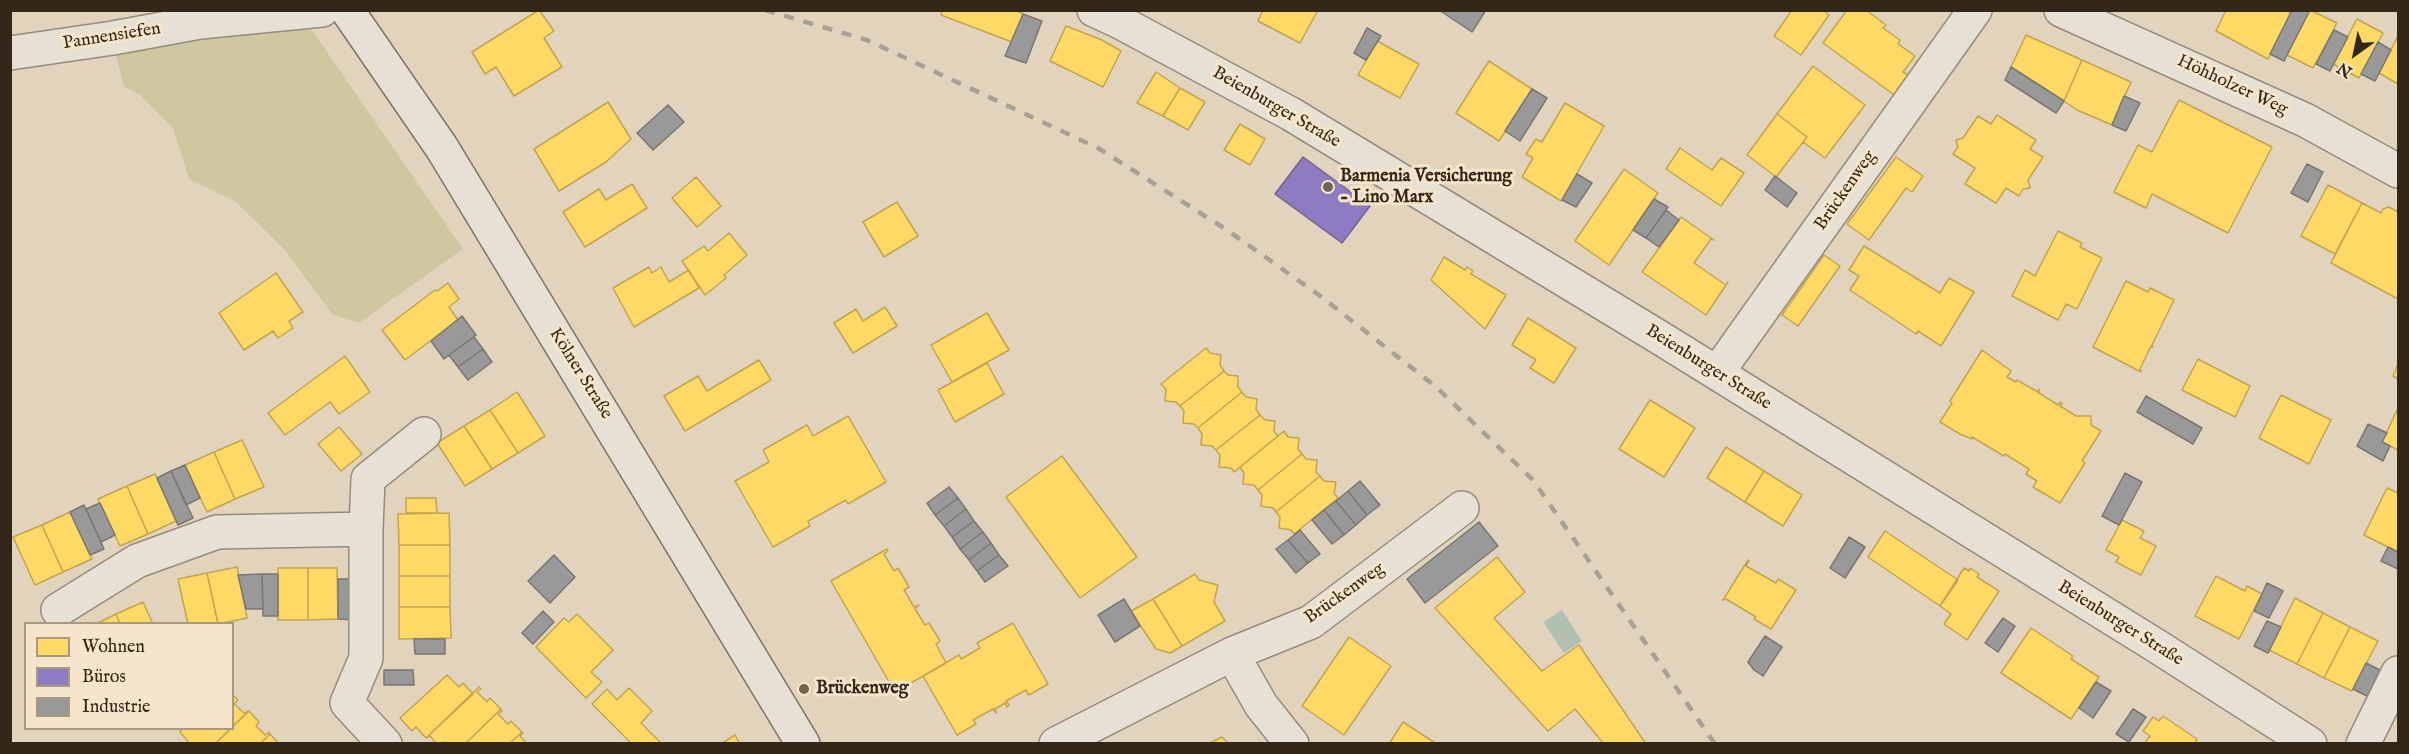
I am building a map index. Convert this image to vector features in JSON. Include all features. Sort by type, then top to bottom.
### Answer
[{"type":"street","name":"Pannensiefen","points":[[10,53],[200,22],[322,10]]},
{"type":"street","name":"Kölner Straße","points":[[347,10],[442,148],[803,744]]},
{"type":"street","name":"Beienburger Straße","points":[[1094,10],[1291,114],[1717,373],[2310,744]]},
{"type":"street","name":"Brückenweg","points":[[1717,373],[1976,10]]},
{"type":"street","name":"Höhholzer Weg","points":[[2061,10],[2305,120],[2398,171]]},
{"type":"street","points":[[385,744],[347,703],[366,658],[368,479],[424,434]]},
{"type":"street","name":"Brückenweg","points":[[1056,744],[1232,654],[1311,622],[1462,508]]},
{"type":"street","points":[[58,610],[137,561],[217,532],[366,529]]},
{"type":"street","points":[[1232,654],[1261,705],[1292,744]]},
{"type":"street","points":[[2363,744],[2398,673]]},
{"type":"shaded area","points":[[307,23],[463,249],[359,323],[333,315],[284,249],[236,202],[189,179],[173,128],[140,95],[124,86],[114,47]]},
{"type":"shaded area","points":[[1562,610],[1582,641],[1564,653],[1543,622]]},
{"type":"building: Wohnen","points":[[539,10],[554,31],[544,38],[562,67],[514,96],[496,67],[485,74],[472,52]]},
{"type":"building: Wohnen","points":[[942,10],[1015,10],[1023,14],[1012,42],[941,15]]},
{"type":"building: Wohnen","points":[[1263,10],[1318,10],[1300,43],[1258,21]]},
{"type":"building: Wohnen","points":[[1792,10],[1822,10],[1829,15],[1801,55],[1774,36]]},
{"type":"building: Wohnen","points":[[1847,10],[1866,10],[1886,25],[1883,28],[1900,40],[1898,44],[1915,56],[1903,72],[1911,77],[1897,97],[1823,43]]},
{"type":"building: Wohnen","points":[[2226,10],[2286,10],[2291,13],[2268,59],[2216,31]]},
{"type":"building: Wohnen","points":[[2310,10],[2337,23],[2313,68],[2287,55]]},
{"type":"building: Wohnen","points":[[2357,19],[2383,33],[2359,78],[2333,64]]},
{"type":"building: Wohnen","points":[[1066,26],[1102,40],[1121,51],[1103,87],[1050,61]]},
{"type":"building: Wohnen","points":[[2026,35],[2082,60],[2064,101],[2011,67]]},
{"type":"building: Wohnen","points":[[2398,36],[2398,84],[2379,73]]},
{"type":"building: Wohnen","points":[[1377,41],[1419,64],[1400,98],[1358,75]]},
{"type":"building: Wohnen","points":[[2082,60],[2131,82],[2112,125],[2077,110],[2064,101]]},
{"type":"building: Wohnen","points":[[1489,61],[1532,89],[1499,141],[1456,113]]},
{"type":"building: Wohnen","points":[[1813,66],[1865,105],[1825,158],[1803,142],[1807,137],[1777,114]]},
{"type":"building: Wohnen","points":[[1156,72],[1180,88],[1163,116],[1137,103]]},
{"type":"building: Wohnen","points":[[1180,88],[1205,102],[1188,130],[1163,116]]},
{"type":"building: Wohnen","points":[[2179,100],[2272,147],[2228,233],[2152,194],[2146,208],[2114,192],[2138,145],[2152,152]]},
{"type":"building: Wohnen","points":[[608,102],[631,139],[606,162],[559,191],[534,149]]},
{"type":"building: Wohnen","points":[[1565,103],[1604,126],[1561,201],[1522,177],[1533,158],[1526,154],[1536,139],[1542,142]]},
{"type":"building: Wohnen","points":[[1777,114],[1807,137],[1776,177],[1747,155]]},
{"type":"building: Wohnen","points":[[1997,115],[2036,140],[2030,149],[2043,157],[2028,180],[2030,188],[2023,189],[2019,196],[2006,188],[1996,203],[1965,184],[1975,168],[1953,154],[1958,147],[1956,140],[1963,138],[1978,116],[1991,124]]},
{"type":"building: Wohnen","points":[[1240,124],[1265,139],[1250,165],[1224,150]]},
{"type":"building: Wohnen","points":[[1680,148],[1712,170],[1721,158],[1744,173],[1721,206],[1666,169]]},
{"type":"building: Wohnen","points":[[1896,157],[1923,176],[1912,192],[1906,188],[1869,240],[1847,224]]},
{"type":"building: Wohnen","points":[[1624,169],[1658,193],[1609,265],[1575,241]]},
{"type":"building: Wohnen","points":[[696,177],[721,206],[697,227],[672,198]]},
{"type":"building: Wohnen","points":[[632,184],[647,208],[585,247],[563,212],[599,189],[606,200]]},
{"type":"building: Wohnen","points":[[2328,185],[2362,203],[2335,254],[2301,236]]},
{"type":"building: Wohnen","points":[[897,202],[918,236],[884,257],[863,222]]},
{"type":"building: Wohnen","points":[[2362,203],[2381,213],[2383,209],[2389,207],[2398,212],[2398,299],[2331,263]]},
{"type":"building: Wohnen","points":[[1681,217],[1714,240],[1711,239],[1694,263],[1726,285],[1706,315],[1642,272]]},
{"type":"building: Wohnen","points":[[2058,231],[2082,243],[2080,247],[2102,258],[2077,309],[2066,304],[2058,320],[2012,296],[2025,270],[2035,276]]},
{"type":"building: Wohnen","points":[[729,233],[747,255],[724,275],[726,278],[705,295],[682,261],[704,246],[708,251]]},
{"type":"building: Wohnen","points":[[1864,246],[1940,293],[1949,278],[1974,292],[1941,346],[1918,331],[1916,334],[1850,290],[1859,276],[1849,270]]},
{"type":"building: Wohnen","points":[[1824,255],[1840,266],[1798,326],[1782,315]]},
{"type":"building: Wohnen","points":[[1444,257],[1465,270],[1467,267],[1473,271],[1471,274],[1506,295],[1485,329],[1431,280]]},
{"type":"building: Wohnen","points":[[649,267],[652,273],[661,267],[669,282],[689,270],[699,288],[634,327],[613,288]]},
{"type":"building: Wohnen","points":[[276,273],[303,312],[289,321],[293,328],[278,338],[273,331],[244,350],[219,313]]},
{"type":"building: Wohnen","points":[[2126,281],[2148,292],[2150,288],[2174,300],[2153,347],[2151,346],[2140,369],[2141,372],[2093,347]]},
{"type":"building: Wohnen","points":[[448,283],[459,299],[449,307],[458,320],[405,360],[382,330],[435,290],[437,291]]},
{"type":"building: Wohnen","points":[[885,307],[897,326],[853,353],[834,323],[856,309],[863,321]]},
{"type":"building: Wohnen","points":[[987,313],[1009,350],[952,382],[931,345]]},
{"type":"building: Wohnen","points":[[1528,318],[1576,348],[1554,383],[1530,368],[1536,360],[1512,345]]},
{"type":"building: Wohnen","points":[[1206,348],[1210,353],[1221,355],[1220,365],[1224,371],[1180,406],[1176,402],[1165,401],[1166,389],[1161,384]]},
{"type":"building: Wohnen","points":[[1982,350],[2011,371],[2007,377],[2038,392],[2039,389],[2039,393],[2058,405],[2060,402],[2062,404],[2060,406],[2076,416],[2091,416],[2091,425],[2101,431],[2082,461],[2085,463],[2060,503],[2033,487],[2037,481],[2026,474],[2029,469],[2005,454],[2004,456],[1940,422],[1952,403],[1950,401]]},
{"type":"building: Wohnen","points":[[345,356],[370,392],[339,414],[330,402],[285,435],[268,413]]},
{"type":"building: Wohnen","points":[[2198,359],[2250,386],[2235,417],[2182,390]]},
{"type":"building: Wohnen","points":[[759,360],[771,380],[685,431],[664,396],[698,376],[707,391]]},
{"type":"building: Wohnen","points":[[987,363],[1004,394],[955,422],[938,390]]},
{"type":"building: Wohnen","points":[[2398,364],[2398,379],[2393,376]]},
{"type":"building: Wohnen","points":[[1224,371],[1228,375],[1238,376],[1238,387],[1242,392],[1198,428],[1194,424],[1183,423],[1184,411],[1180,406]]},
{"type":"building: Wohnen","points":[[517,392],[545,436],[518,453],[490,410]]},
{"type":"building: Wohnen","points":[[1242,392],[1246,397],[1257,399],[1256,409],[1260,415],[1216,450],[1212,446],[1201,445],[1202,434],[1198,428]]},
{"type":"building: Wohnen","points":[[2281,395],[2331,420],[2309,464],[2259,438]]},
{"type":"building: Wohnen","points":[[1650,400],[1695,428],[1664,477],[1619,449]]},
{"type":"building: Wohnen","points":[[2398,408],[2398,450],[2382,442]]},
{"type":"building: Wohnen","points":[[490,410],[518,453],[492,469],[464,426]]},
{"type":"building: Wohnen","points":[[1260,415],[1265,420],[1275,421],[1274,431],[1278,436],[1234,472],[1231,468],[1219,467],[1220,455],[1216,450]]},
{"type":"building: Wohnen","points":[[848,416],[886,482],[848,504],[846,500],[808,521],[810,526],[773,547],[735,481],[769,462],[763,450],[807,425],[813,436]]},
{"type":"building: Wohnen","points":[[464,426],[492,469],[465,486],[437,443]]},
{"type":"building: Wohnen","points":[[339,427],[362,454],[341,471],[318,444]]},
{"type":"building: Wohnen","points":[[1284,431],[1288,437],[1299,438],[1298,449],[1302,454],[1258,490],[1254,485],[1243,484],[1244,473],[1240,467]]},
{"type":"building: Wohnen","points":[[242,440],[264,487],[235,499],[214,452]]},
{"type":"building: Wohnen","points":[[1726,447],[1764,471],[1745,502],[1707,478]]},
{"type":"building: Wohnen","points":[[214,452],[235,499],[207,512],[185,465]]},
{"type":"building: Wohnen","points":[[1302,454],[1306,459],[1317,460],[1316,472],[1320,476],[1276,512],[1273,508],[1261,506],[1262,495],[1258,490]]},
{"type":"building: Wohnen","points":[[1062,456],[1137,557],[1080,598],[1006,497]]},
{"type":"building: Wohnen","points":[[1764,471],[1802,495],[1783,526],[1745,502]]},
{"type":"building: Wohnen","points":[[155,474],[176,521],[148,534],[127,486]]},
{"type":"building: Wohnen","points":[[1320,476],[1324,481],[1336,482],[1334,493],[1338,498],[1294,534],[1291,530],[1279,528],[1280,517],[1276,512]]},
{"type":"building: Wohnen","points":[[127,486],[148,534],[120,546],[98,499]]},
{"type":"building: Wohnen","points":[[2387,488],[2398,493],[2398,552],[2364,535]]},
{"type":"building: Wohnen","points":[[406,498],[436,498],[437,513],[406,513]]},
{"type":"building: Wohnen","points":[[70,512],[92,559],[63,572],[42,525]]},
{"type":"building: Wohnen","points":[[449,513],[450,545],[399,545],[398,514]]},
{"type":"building: Wohnen","points":[[2122,520],[2144,531],[2140,538],[2156,546],[2141,575],[2116,562],[2119,557],[2106,550]]},
{"type":"building: Wohnen","points":[[42,525],[63,572],[35,585],[13,537]]},
{"type":"building: Wohnen","points":[[1885,531],[1958,580],[1940,606],[1868,557]]},
{"type":"building: Wohnen","points":[[399,545],[450,545],[450,576],[399,576]]},
{"type":"building: Wohnen","points":[[887,549],[888,551],[884,554],[894,571],[898,568],[909,587],[904,590],[914,607],[919,605],[915,609],[925,625],[929,623],[940,641],[936,644],[946,663],[895,692],[831,581]]},
{"type":"building: Wohnen","points":[[1497,557],[1525,592],[1494,618],[1542,671],[1579,645],[1646,744],[1604,744],[1575,709],[1548,731],[1435,608]]},
{"type":"building: Wohnen","points":[[1748,560],[1746,566],[1776,583],[1778,579],[1796,590],[1771,629],[1754,619],[1756,617],[1726,599],[1723,600]]},
{"type":"building: Wohnen","points":[[237,567],[247,618],[218,622],[207,573]]},
{"type":"building: Wohnen","points":[[278,568],[308,568],[308,620],[278,620]]},
{"type":"building: Wohnen","points":[[308,568],[337,568],[338,619],[308,620]]},
{"type":"building: Wohnen","points":[[1964,568],[1969,571],[1970,568],[1979,574],[1977,577],[1999,591],[1967,640],[1944,624],[1951,614],[1940,606]]},
{"type":"building: Wohnen","points":[[207,573],[218,622],[188,622],[178,579]]},
{"type":"building: Wohnen","points":[[1195,574],[1199,580],[1218,585],[1214,602],[1225,621],[1182,646],[1153,599]]},
{"type":"building: Wohnen","points":[[399,576],[450,576],[450,607],[399,607]]},
{"type":"building: Wohnen","points":[[2216,576],[2245,591],[2247,586],[2262,594],[2239,639],[2195,616]]},
{"type":"building: Wohnen","points":[[2295,598],[2323,613],[2297,664],[2269,650]]},
{"type":"building: Wohnen","points":[[1153,599],[1182,646],[1170,653],[1156,649],[1131,611]]},
{"type":"building: Wohnen","points":[[143,602],[152,622],[119,622],[116,614]]},
{"type":"building: Wohnen","points":[[399,607],[450,607],[451,638],[399,639]]},
{"type":"building: Wohnen","points":[[2323,613],[2350,627],[2324,678],[2297,664]]},
{"type":"building: Wohnen","points":[[116,614],[119,622],[100,622]]},
{"type":"building: Wohnen","points":[[577,614],[613,650],[591,672],[602,682],[586,698],[536,647],[564,618],[569,622]]},
{"type":"building: Wohnen","points":[[1013,623],[1048,684],[1029,695],[1026,690],[1006,701],[1009,705],[1007,707],[1005,703],[995,709],[996,713],[993,709],[973,720],[976,724],[957,735],[923,676],[959,655],[961,659],[980,648],[977,643]]},
{"type":"building: Wohnen","points":[[2350,627],[2378,641],[2352,691],[2324,678]]},
{"type":"building: Wohnen","points":[[2031,628],[2073,656],[2071,659],[2099,677],[2071,719],[2001,673]]},
{"type":"building: Wohnen","points":[[1349,637],[1391,666],[1344,735],[1302,706]]},
{"type":"building: Wohnen","points":[[447,675],[459,687],[463,683],[473,694],[426,738],[416,727],[412,731],[400,718]]},
{"type":"building: Wohnen","points":[[479,687],[481,689],[477,692],[487,702],[490,698],[501,709],[465,744],[447,744],[446,742],[437,744],[430,736],[426,738]]},
{"type":"building: Wohnen","points":[[629,688],[652,711],[641,723],[662,744],[632,744],[592,704],[607,689],[617,700]]},
{"type":"building: Wohnen","points":[[234,704],[244,713],[249,711],[234,725]]},
{"type":"building: Wohnen","points":[[501,709],[502,711],[498,714],[508,724],[511,721],[522,732],[509,744],[465,744]]},
{"type":"building: Wohnen","points":[[249,711],[259,722],[256,726],[265,735],[269,732],[270,734],[260,744],[215,744],[229,730],[234,730],[234,726]]},
{"type":"building: Wohnen","points":[[2163,716],[2197,739],[2194,744],[2144,744],[2150,736],[2143,731],[2153,717],[2159,721]]},
{"type":"building: Wohnen","points":[[1403,722],[1437,744],[1389,744]]},
{"type":"building: Wohnen","points":[[182,730],[229,730],[215,744],[190,744],[180,732]]},
{"type":"building: Wohnen","points":[[522,732],[520,736],[527,744],[509,744]]},
{"type":"building: Wohnen","points":[[270,734],[279,744],[260,744]]},
{"type":"building: Wohnen","points":[[735,735],[740,744],[721,744]]},
{"type":"building: Wohnen","points":[[1222,737],[1229,744],[1208,744]]},
{"type":"building: Büros","points":[[1303,157],[1370,206],[1342,243],[1275,194]]},
{"type":"building: Industrie","points":[[1443,10],[1486,10],[1472,32],[1442,12]]},
{"type":"building: Industrie","points":[[2292,10],[2310,10],[2284,61],[2270,54]]},
{"type":"building: Industrie","points":[[1023,14],[1042,21],[1026,63],[1005,56]]},
{"type":"building: Industrie","points":[[1367,28],[1381,36],[1366,60],[1354,53]]},
{"type":"building: Industrie","points":[[2334,30],[2348,37],[2330,71],[2316,64]]},
{"type":"building: Industrie","points":[[2378,42],[2391,50],[2375,81],[2361,74]]},
{"type":"building: Industrie","points":[[2011,67],[2064,101],[2056,113],[2005,80]]},
{"type":"building: Industrie","points":[[1532,89],[1547,98],[1520,141],[1505,131]]},
{"type":"building: Industrie","points":[[2124,96],[2140,103],[2126,131],[2112,125]]},
{"type":"building: Industrie","points":[[668,105],[684,122],[653,150],[637,133]]},
{"type":"building: Industrie","points":[[2307,164],[2323,172],[2308,202],[2291,193]]},
{"type":"building: Industrie","points":[[1577,174],[1592,183],[1576,207],[1562,200]]},
{"type":"building: Industrie","points":[[1775,176],[1797,193],[1787,207],[1765,190]]},
{"type":"building: Industrie","points":[[1654,199],[1668,207],[1646,238],[1633,230]]},
{"type":"building: Industrie","points":[[1666,210],[1679,220],[1659,247],[1646,238]]},
{"type":"building: Industrie","points":[[462,316],[476,335],[444,359],[431,341]]},
{"type":"building: Industrie","points":[[474,337],[483,349],[458,367],[449,355]]},
{"type":"building: Industrie","points":[[483,349],[492,362],[468,380],[458,367]]},
{"type":"building: Industrie","points":[[2146,396],[2202,428],[2193,444],[2137,412]]},
{"type":"building: Industrie","points":[[2368,424],[2387,433],[2382,442],[2390,446],[2383,461],[2357,446]]},
{"type":"building: Industrie","points":[[185,465],[200,498],[186,505],[171,471]]},
{"type":"building: Industrie","points":[[171,471],[193,518],[178,525],[157,478]]},
{"type":"building: Industrie","points":[[2125,473],[2142,482],[2119,525],[2102,516]]},
{"type":"building: Industrie","points":[[1360,481],[1380,505],[1367,515],[1348,491]]},
{"type":"building: Industrie","points":[[949,487],[958,498],[935,515],[927,503]]},
{"type":"building: Industrie","points":[[1348,491],[1367,515],[1356,525],[1336,501]]},
{"type":"building: Industrie","points":[[958,498],[966,509],[944,526],[935,515]]},
{"type":"building: Industrie","points":[[1336,501],[1356,525],[1344,535],[1324,510]]},
{"type":"building: Industrie","points":[[100,503],[115,535],[101,542],[86,509]]},
{"type":"building: Industrie","points":[[84,505],[104,549],[90,555],[70,512]]},
{"type":"building: Industrie","points":[[966,509],[974,521],[952,537],[944,526]]},
{"type":"building: Industrie","points":[[1324,510],[1344,535],[1332,544],[1312,520]]},
{"type":"building: Industrie","points":[[974,521],[983,532],[960,549],[952,537]]},
{"type":"building: Industrie","points":[[1479,522],[1498,546],[1425,603],[1407,579]]},
{"type":"building: Industrie","points":[[1300,530],[1320,554],[1308,563],[1288,540]]},
{"type":"building: Industrie","points":[[983,532],[991,543],[969,560],[960,549]]},
{"type":"building: Industrie","points":[[1849,537],[1865,547],[1845,578],[1830,568]]},
{"type":"building: Industrie","points":[[1288,540],[1308,563],[1296,573],[1276,549]]},
{"type":"building: Industrie","points":[[991,543],[999,555],[977,571],[969,560]]},
{"type":"building: Industrie","points":[[2388,547],[2398,552],[2398,569],[2381,561]]},
{"type":"building: Industrie","points":[[554,555],[575,577],[550,603],[528,581]]},
{"type":"building: Industrie","points":[[999,555],[1008,566],[985,582],[977,571]]},
{"type":"building: Industrie","points":[[262,574],[263,609],[246,609],[238,575]]},
{"type":"building: Industrie","points":[[262,574],[278,574],[278,616],[263,616]]},
{"type":"building: Industrie","points":[[338,579],[354,579],[354,620],[338,619]]},
{"type":"building: Industrie","points":[[2267,583],[2283,591],[2269,618],[2254,611]]},
{"type":"building: Industrie","points":[[1124,599],[1140,626],[1115,642],[1098,615]]},
{"type":"building: Industrie","points":[[543,611],[554,622],[533,644],[522,633]]},
{"type":"building: Industrie","points":[[2003,618],[2015,626],[1998,652],[1985,643]]},
{"type":"building: Industrie","points":[[2267,621],[2281,627],[2268,653],[2254,646]]},
{"type":"building: Industrie","points":[[1765,636],[1782,647],[1763,676],[1748,662]]},
{"type":"building: Industrie","points":[[414,639],[445,639],[445,654],[415,654]]},
{"type":"building: Industrie","points":[[2366,663],[2380,670],[2367,696],[2353,689]]},
{"type":"building: Industrie","points":[[384,670],[413,670],[414,685],[384,685]]},
{"type":"building: Industrie","points":[[2096,682],[2111,691],[2093,718],[2079,708]]},
{"type":"building: Industrie","points":[[2133,709],[2146,717],[2129,742],[2116,734]]},
{"type":"railway","points":[[765,10],[867,40],[1098,148],[1227,230],[1319,295],[1435,386],[1533,480],[1715,744]]},
{"type":"place","name":"Barmenia Versicherung - Lino Marx","points":[[1328,187]]},
{"type":"place","name":"Brückenweg","points":[[804,689]]}]
